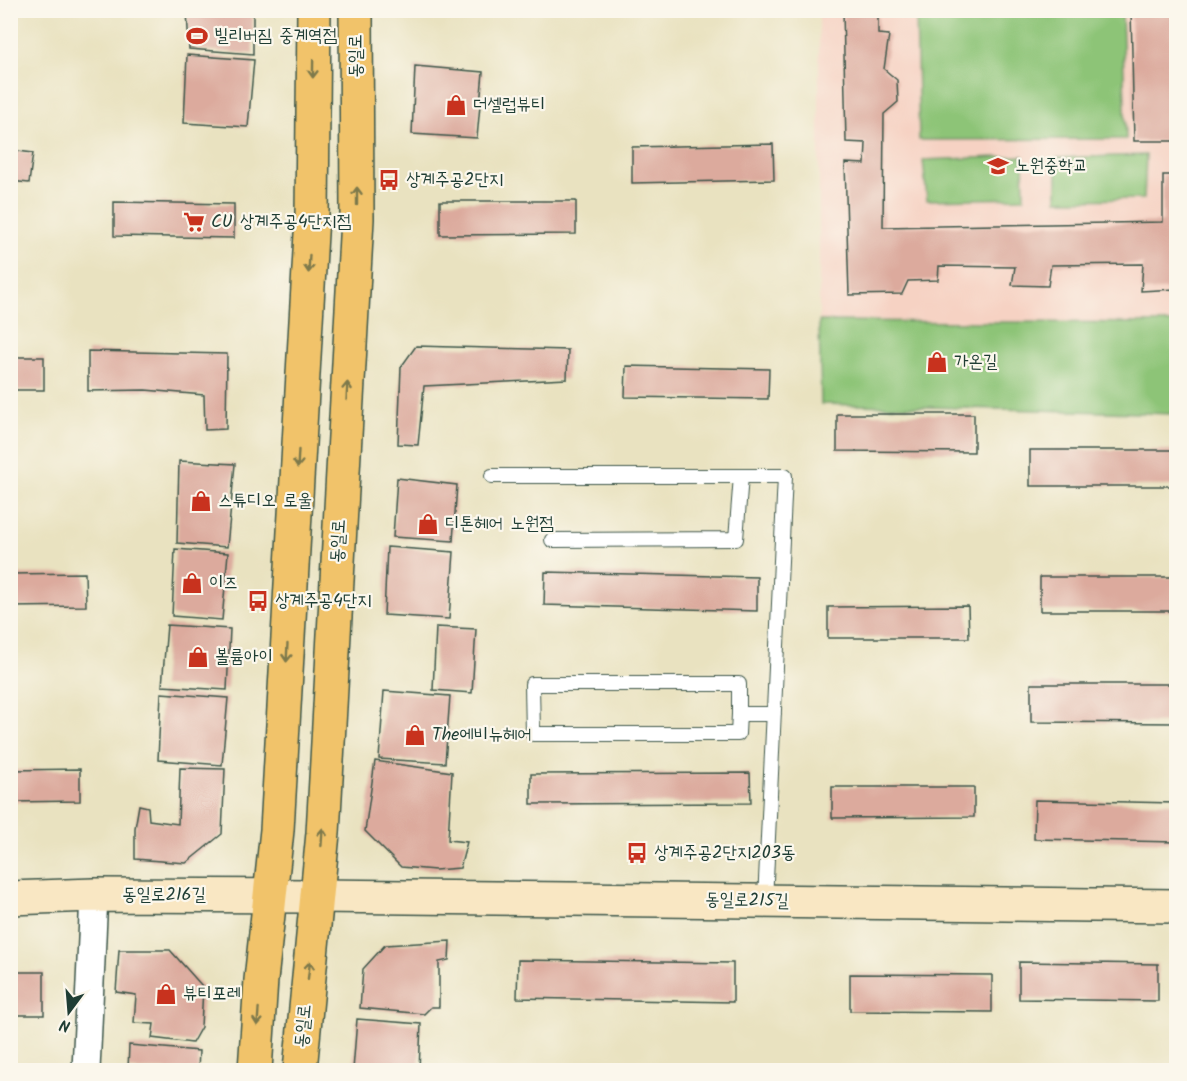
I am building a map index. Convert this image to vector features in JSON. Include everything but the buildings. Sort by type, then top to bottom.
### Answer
[{"type":"main road","points":[[255,1071],[261,980],[278,818],[312,216],[314,10]]},
{"type":"main road","name":"동일로","points":[[300,1071],[324,821],[357,219],[356,10]]},
{"type":"street","name":"동일로216길","points":[[10,898],[94,894],[318,896]]},
{"type":"street","points":[[86,1071],[94,894]]},
{"type":"street","name":"동일로215길","points":[[318,896],[1176,906]]},
{"type":"lane","points":[[492,476],[786,476],[765,901]]},
{"type":"lane","points":[[552,540],[736,539],[741,476]]},
{"type":"lane","points":[[532,684],[739,684],[740,714],[738,734],[533,734],[532,684]]},
{"type":"lane","points":[[740,714],[774,714]]},
{"type":"shaded area","name":"노원중학교","points":[[819,11],[1176,11],[1176,323],[819,321]]},
{"type":"green space","points":[[916,11],[1122,11],[1126,139],[919,140]]},
{"type":"green space","points":[[1146,155],[1144,199],[1057,200],[1057,158]]},
{"type":"green space","points":[[1023,156],[1024,198],[927,200],[923,160]]},
{"type":"green space","points":[[819,321],[1176,323],[1176,414],[821,404]]},
{"type":"place","name":"빌리버짐 중계역점","points":[[197,36]]},
{"type":"place","name":"더셀럽뷰티","points":[[456,105]]},
{"type":"place","name":"노원중학교","points":[[998,166]]},
{"type":"place","name":"상계주공2단지","points":[[389,180]]},
{"type":"place","name":"CU 상계주공4단지점","points":[[194,222]]},
{"type":"place","name":"가온길","points":[[937,362]]},
{"type":"place","name":"스튜디오 로울","points":[[201,501]]},
{"type":"place","name":"디톤헤어 노원점","points":[[428,524]]},
{"type":"place","name":"이즈","points":[[192,583]]},
{"type":"place","name":"상계주공4단지","points":[[258,601]]},
{"type":"place","name":"볼륨아이","points":[[198,657]]},
{"type":"place","name":"The에비뉴헤어","points":[[415,735]]},
{"type":"place","name":"상계주공2단지203동","points":[[637,853]]},
{"type":"place","name":"뷰티포레","points":[[166,994]]}]
